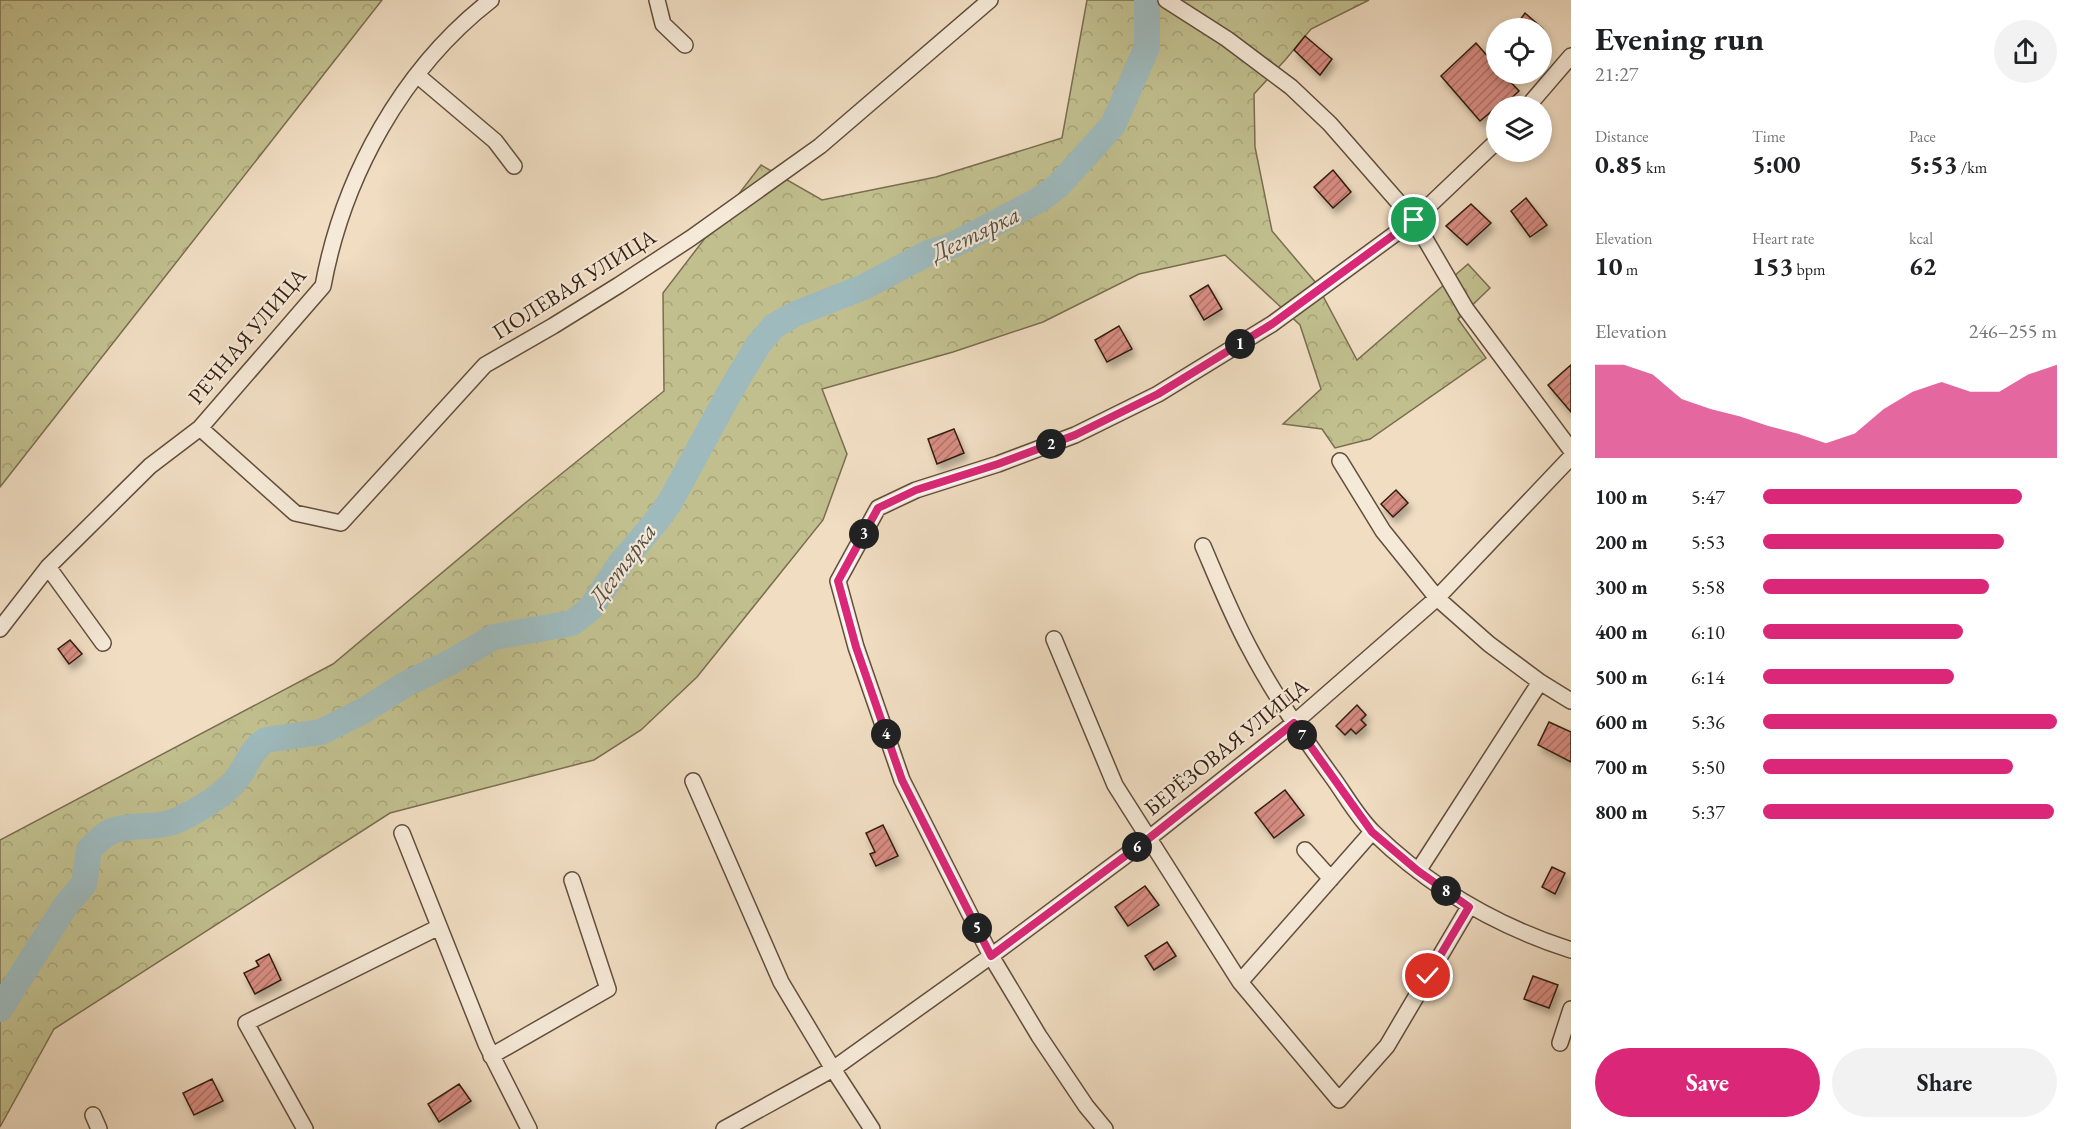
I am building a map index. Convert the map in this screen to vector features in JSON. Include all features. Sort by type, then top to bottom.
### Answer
[{"type":"street","name":"РЕЧНАЯ УЛИЦА","points":[[0,629],[48,567],[150,466],[200,428],[323,286],[343,211],[368,149],[403,93],[435,53],[491,0]]},
{"type":"street","points":[[657,0],[663,24],[685,45]]},
{"type":"street","name":"ПОЛЕВАЯ УЛИЦА","points":[[200,428],[295,513],[341,523],[484,365],[619,285],[691,238],[802,159],[990,0]]},
{"type":"street","points":[[1166,0],[1227,39],[1291,87],[1330,124],[1414,220],[1466,309],[1571,450]]},
{"type":"street","points":[[1537,96],[1571,56]]},
{"type":"street","points":[[417,75],[495,141],[514,166]]},
{"type":"street","points":[[1105,1129],[1086,1106],[1039,1036],[991,956],[902,780],[856,647],[838,581],[878,508],[916,490],[998,464],[1075,435],[1158,394],[1272,324],[1414,220],[1486,151]]},
{"type":"street","name":"БЕРЁЗОВАЯ УЛИЦА","points":[[724,1129],[832,1069],[991,956],[1148,839],[1294,723],[1437,598],[1571,457]]},
{"type":"street","points":[[1340,461],[1383,531],[1437,598],[1489,644],[1540,682],[1571,700]]},
{"type":"street","points":[[1203,546],[1250,650],[1294,723],[1372,832],[1418,871],[1469,907],[1532,937],[1571,950]]},
{"type":"street","points":[[48,567],[103,643]]},
{"type":"street","points":[[1054,639],[1115,786],[1240,981],[1339,1100],[1387,1046],[1469,907]]},
{"type":"street","points":[[1418,871],[1540,682]]},
{"type":"street","points":[[693,781],[781,981],[832,1069],[872,1129]]},
{"type":"street","points":[[1240,981],[1372,832]]},
{"type":"street","points":[[402,833],[491,1056],[530,1129]]},
{"type":"street","points":[[1305,850],[1331,879]]},
{"type":"street","points":[[491,1056],[608,989],[572,880]]},
{"type":"street","points":[[305,1129],[246,1023],[439,927]]},
{"type":"street","points":[[1560,1043],[1571,1009]]},
{"type":"green space","points":[[0,0],[382,0],[0,487]]},
{"type":"green space","points":[[1087,0],[1369,0],[1311,29],[1254,94],[1255,147],[1272,231],[1316,283],[1357,360],[1468,264],[1490,288],[1458,319],[1486,358],[1370,439],[1335,448],[1322,429],[1283,424],[1321,389],[1300,325],[1225,255],[1139,274],[1043,322],[953,352],[822,389],[847,454],[823,520],[697,677],[641,730],[594,760],[390,813],[54,1029],[0,1127],[0,840],[333,664],[524,504],[664,391],[663,293],[761,165],[822,200],[936,177],[1062,138]]},
{"type":"building","points":[[1525,13],[1531,18],[1521,18]]},
{"type":"building","points":[[1305,36],[1332,59],[1320,75],[1294,50]]},
{"type":"building","points":[[1476,43],[1486,54],[1486,84],[1512,84],[1519,91],[1514,96],[1486,96],[1486,116],[1480,121],[1441,76]]},
{"type":"building","points":[[1333,170],[1351,192],[1333,208],[1314,187]]},
{"type":"building","points":[[1526,198],[1547,225],[1530,237],[1511,211]]},
{"type":"building","points":[[1471,204],[1491,223],[1467,245],[1446,226]]},
{"type":"building","points":[[1208,285],[1222,309],[1204,320],[1190,296]]},
{"type":"building","points":[[1119,326],[1132,349],[1107,362],[1095,340]]},
{"type":"building","points":[[1571,365],[1571,412],[1548,385]]},
{"type":"building","points":[[954,429],[964,453],[937,464],[928,439]]},
{"type":"building","points":[[1396,490],[1408,503],[1393,517],[1381,504]]},
{"type":"building","points":[[70,640],[82,654],[69,664],[58,649]]},
{"type":"building","points":[[1357,705],[1366,715],[1361,720],[1366,725],[1356,734],[1351,729],[1345,735],[1336,726]]},
{"type":"building","points":[[1549,722],[1571,732],[1571,762],[1538,745]]},
{"type":"building","points":[[1285,790],[1304,815],[1274,838],[1255,813]]},
{"type":"building","points":[[883,825],[898,856],[876,866],[870,854],[875,852],[866,833]]},
{"type":"building","points":[[1552,867],[1565,873],[1555,894],[1542,887]]},
{"type":"building","points":[[1145,886],[1159,905],[1128,926],[1115,907]]},
{"type":"building","points":[[1167,942],[1176,956],[1154,970],[1145,956]]},
{"type":"building","points":[[269,954],[281,980],[255,994],[244,973],[259,966],[256,961]]},
{"type":"building","points":[[1533,976],[1558,985],[1549,1008],[1524,999]]},
{"type":"building","points":[[212,1079],[223,1101],[194,1115],[183,1093]]},
{"type":"building","points":[[459,1084],[471,1101],[439,1122],[428,1104]]},
{"type":"waterway","name":"Дегтярка","points":[[0,1009],[66,905],[84,884],[89,850],[107,834],[128,827],[155,826],[173,822],[203,806],[224,792],[235,781],[252,754],[266,740],[321,732],[363,711],[406,684],[494,637],[572,623],[591,608],[620,564],[670,502],[731,390],[758,345],[774,326],[795,314],[864,287],[928,253],[951,246],[1039,200],[1058,186],[1113,125],[1147,47],[1147,0]]},
{"type":"route","points":[[1414,220],[1272,324],[1158,394],[1075,435],[998,464],[916,490],[878,508],[838,581],[856,647],[902,780],[991,956],[1148,839],[1294,723],[1372,832],[1418,871],[1469,907],[1428,976]]}]
